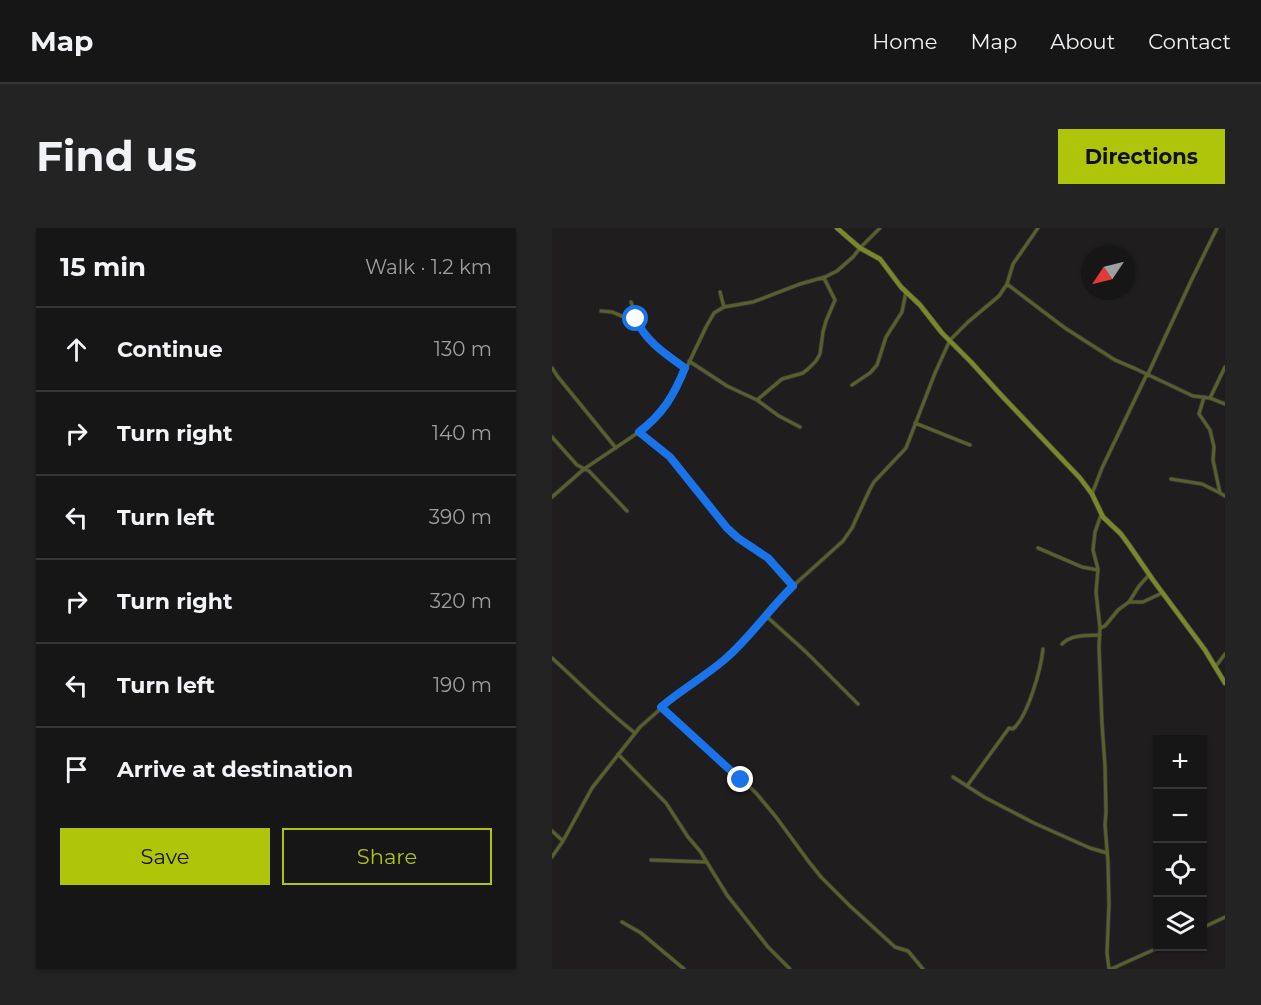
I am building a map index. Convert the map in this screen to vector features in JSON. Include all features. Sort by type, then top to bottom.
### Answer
[{"type":"street","points":[[837,228],[860,248],[880,259],[906,292],[920,304],[950,340],[1065,461],[1092,494],[1106,521],[1121,534],[1205,650],[1225,683]]},
{"type":"street","points":[[552,497],[584,469],[639,432],[655,418],[673,396],[712,316],[724,307],[753,302],[824,278],[837,271],[853,257],[880,228]]},
{"type":"street","points":[[552,857],[586,797],[642,724],[724,660],[793,586],[848,535],[870,489],[906,448],[950,340],[994,300],[1007,284],[1013,264],[1038,228]]},
{"type":"street","points":[[1092,494],[1102,468],[1217,228]]},
{"type":"street","points":[[757,400],[782,379],[803,373],[819,357],[823,332],[835,300],[824,278]]},
{"type":"street","points":[[1007,284],[1050,317],[1115,360],[1193,396],[1210,398],[1225,404]]},
{"type":"street","points":[[720,292],[724,307]]},
{"type":"street","points":[[852,385],[870,373],[877,365],[886,337],[902,312],[906,292]]},
{"type":"street","points":[[631,302],[637,322],[646,335],[685,368]]},
{"type":"street","points":[[601,311],[612,312],[637,322]]},
{"type":"street","points":[[689,361],[727,386],[757,400],[779,416],[800,427]]},
{"type":"street","points":[[1210,398],[1225,367]]},
{"type":"street","points":[[552,368],[616,448]]},
{"type":"street","points":[[1204,397],[1199,412],[1208,425],[1213,439],[1213,460],[1220,493]]},
{"type":"street","points":[[915,423],[970,445]]},
{"type":"street","points":[[639,432],[670,457],[727,528],[768,558],[793,586]]},
{"type":"street","points":[[552,437],[577,465],[589,471],[627,511]]},
{"type":"street","points":[[1171,479],[1202,484],[1225,496]]},
{"type":"street","points":[[1101,514],[1095,532],[1094,554],[1098,570],[1096,592],[1100,628],[1109,904],[1107,953],[1110,969],[1153,950]]},
{"type":"street","points":[[1038,548],[1082,567],[1098,570]]},
{"type":"street","points":[[1100,628],[1105,626],[1118,610],[1129,602],[1149,575]]},
{"type":"street","points":[[1129,602],[1143,602],[1162,592]]},
{"type":"street","points":[[765,615],[858,704]]},
{"type":"street","points":[[1062,644],[1071,637],[1100,635]]},
{"type":"street","points":[[967,786],[1009,728],[1013,729],[1023,715],[1041,663],[1043,649]]},
{"type":"street","points":[[1215,667],[1225,654]]},
{"type":"street","points":[[552,658],[614,717],[635,733]]},
{"type":"street","points":[[661,707],[756,793],[809,862],[850,906],[895,947],[908,951],[923,969]]},
{"type":"street","points":[[618,754],[666,803],[689,838],[696,844],[727,895],[745,919],[790,969]]},
{"type":"street","points":[[953,777],[1000,806],[1034,823],[1090,848],[1107,853]]},
{"type":"street","points":[[552,831],[563,841]]},
{"type":"street","points":[[651,860],[706,862]]},
{"type":"street","points":[[1207,926],[1225,917]]},
{"type":"street","points":[[622,922],[641,933],[684,969]]},
{"type":"route","points":[[636,319],[640,328],[653,343],[685,368],[673,396],[655,418],[639,432],[670,457],[727,528],[768,558],[793,586],[724,660],[661,707],[741,780]]}]
